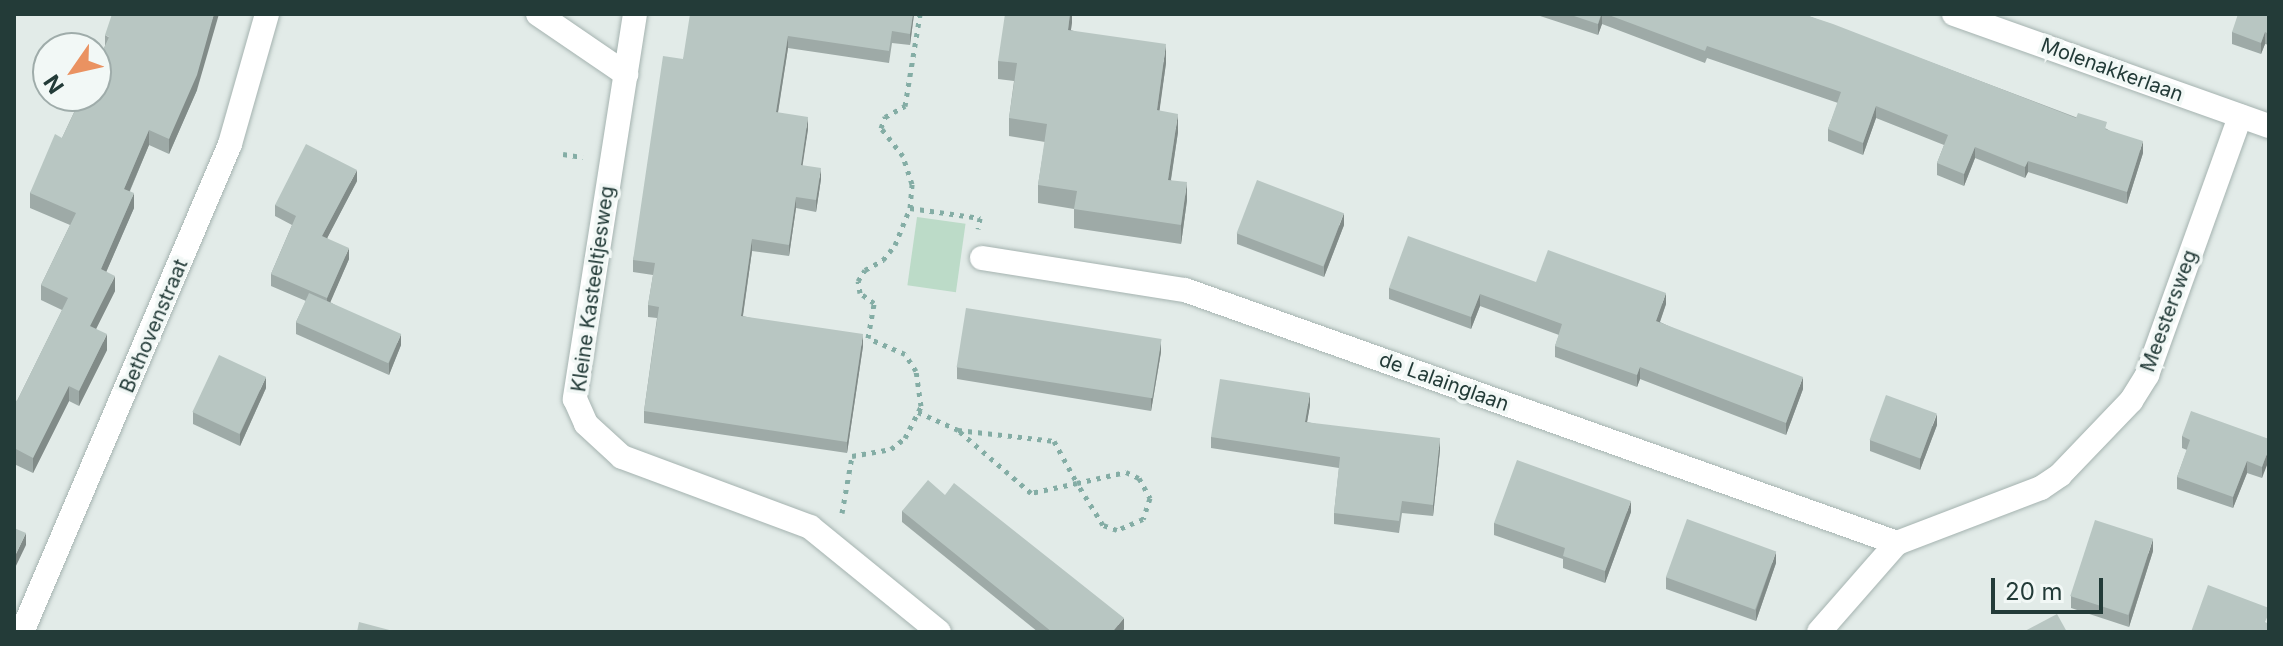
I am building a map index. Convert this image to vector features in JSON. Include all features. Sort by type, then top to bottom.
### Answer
[{"type":"street","name":"Bethovenstraat","points":[[22,632],[230,144],[267,14]]},
{"type":"street","points":[[538,14],[626,74]]},
{"type":"street","name":"Kleine Kasteeltjesweg","points":[[635,14],[575,399],[586,424],[622,457],[810,527],[939,632]]},
{"type":"street","name":"Molenakkerlaan","points":[[1954,14],[2269,126]]},
{"type":"street","name":"Meestersweg","points":[[1819,632],[1897,543],[2041,488],[2060,475],[2131,401],[2147,375],[2240,116]]},
{"type":"street","name":"de Lalainglaan","points":[[982,258],[1185,290],[1897,543]]},
{"type":"path","points":[[835,547],[852,456],[891,449],[905,438],[918,412],[921,387],[916,371],[905,354],[868,338],[874,303],[860,293],[858,281],[865,270],[883,260],[895,245],[910,208],[912,184],[903,156],[881,128],[885,117],[905,106],[920,14]]},
{"type":"path","points":[[910,208],[980,218],[974,257],[982,258]]},
{"type":"path","points":[[918,412],[958,430],[1031,493],[1077,483],[1126,472],[1139,478],[1150,498],[1143,519],[1117,530],[1103,525],[1077,483],[1054,441],[958,430]]},
{"type":"green space","points":[[917,217],[966,224],[956,292],[907,285]]},
{"type":"building","points":[[112,14],[214,14],[197,75],[169,139],[149,130],[124,189],[134,193],[101,269],[115,276],[90,326],[107,334],[79,391],[69,386],[33,458],[14,448],[14,400],[17,401],[68,298],[41,285],[76,213],[30,193],[55,134],[62,138],[74,112],[112,112],[112,32],[106,32]]},
{"type":"building","points":[[690,14],[913,14],[910,34],[892,31],[889,51],[788,36],[776,112],[808,117],[801,165],[821,168],[816,200],[796,197],[789,245],[752,239],[741,316],[863,334],[847,442],[644,411],[659,307],[648,305],[655,263],[633,260],[663,56],[683,59]]},
{"type":"building","points":[[1005,14],[1070,14],[1068,30],[1166,44],[1157,110],[1178,114],[1168,180],[1187,182],[1181,225],[1074,209],[1077,191],[1038,185],[1047,124],[1009,118],[1017,63],[998,61]]},
{"type":"building","points":[[1568,14],[1601,14],[1598,24]]},
{"type":"building","points":[[1606,14],[1803,14],[2076,118],[2078,113],[2107,122],[2105,129],[2143,141],[2127,192],[2028,161],[2025,167],[1975,147],[1964,174],[1937,163],[1948,135],[1876,106],[1863,143],[1828,129],[1841,92],[1707,46],[1705,51]]},
{"type":"building","points":[[2238,14],[2269,14],[2269,34],[2265,32],[2261,43],[2232,32]]},
{"type":"building","points":[[306,144],[357,170],[322,236],[349,248],[327,298],[271,274],[296,216],[275,205]]},
{"type":"building","points":[[1257,180],[1344,213],[1323,267],[1237,233]]},
{"type":"building","points":[[1408,236],[1536,282],[1548,250],[1666,293],[1656,321],[1803,377],[1786,423],[1640,367],[1637,375],[1555,346],[1562,324],[1480,294],[1471,317],[1389,288]]},
{"type":"building","points":[[309,293],[401,334],[388,363],[296,322]]},
{"type":"building","points":[[966,308],[1162,339],[1152,398],[957,367]]},
{"type":"building","points":[[219,355],[266,377],[240,434],[192,412]]},
{"type":"building","points":[[1220,379],[1310,393],[1305,422],[1440,438],[1433,505],[1402,501],[1399,521],[1334,513],[1340,457],[1211,437]]},
{"type":"building","points":[[1886,395],[1937,413],[1920,459],[1870,440]]},
{"type":"building","points":[[2191,411],[2269,439],[2262,467],[2247,461],[2233,497],[2177,477],[2190,440],[2182,436]]},
{"type":"building","points":[[1517,460],[1631,501],[1605,571],[1563,556],[1565,548],[1494,523]]},
{"type":"building","points":[[928,480],[945,495],[954,483],[1124,618],[1114,630],[1116,632],[1052,632],[902,511]]},
{"type":"building","points":[[1687,519],[1776,551],[1755,610],[1666,577]]},
{"type":"building","points":[[2095,520],[2153,539],[2128,615],[2070,596]]},
{"type":"building","points":[[14,528],[26,533],[14,558]]},
{"type":"building","points":[[2208,585],[2269,608],[2265,622],[2269,624],[2269,632],[2191,632]]},
{"type":"building","points":[[2057,614],[2067,632],[2023,632]]},
{"type":"building","points":[[359,622],[397,632],[357,632]]}]
